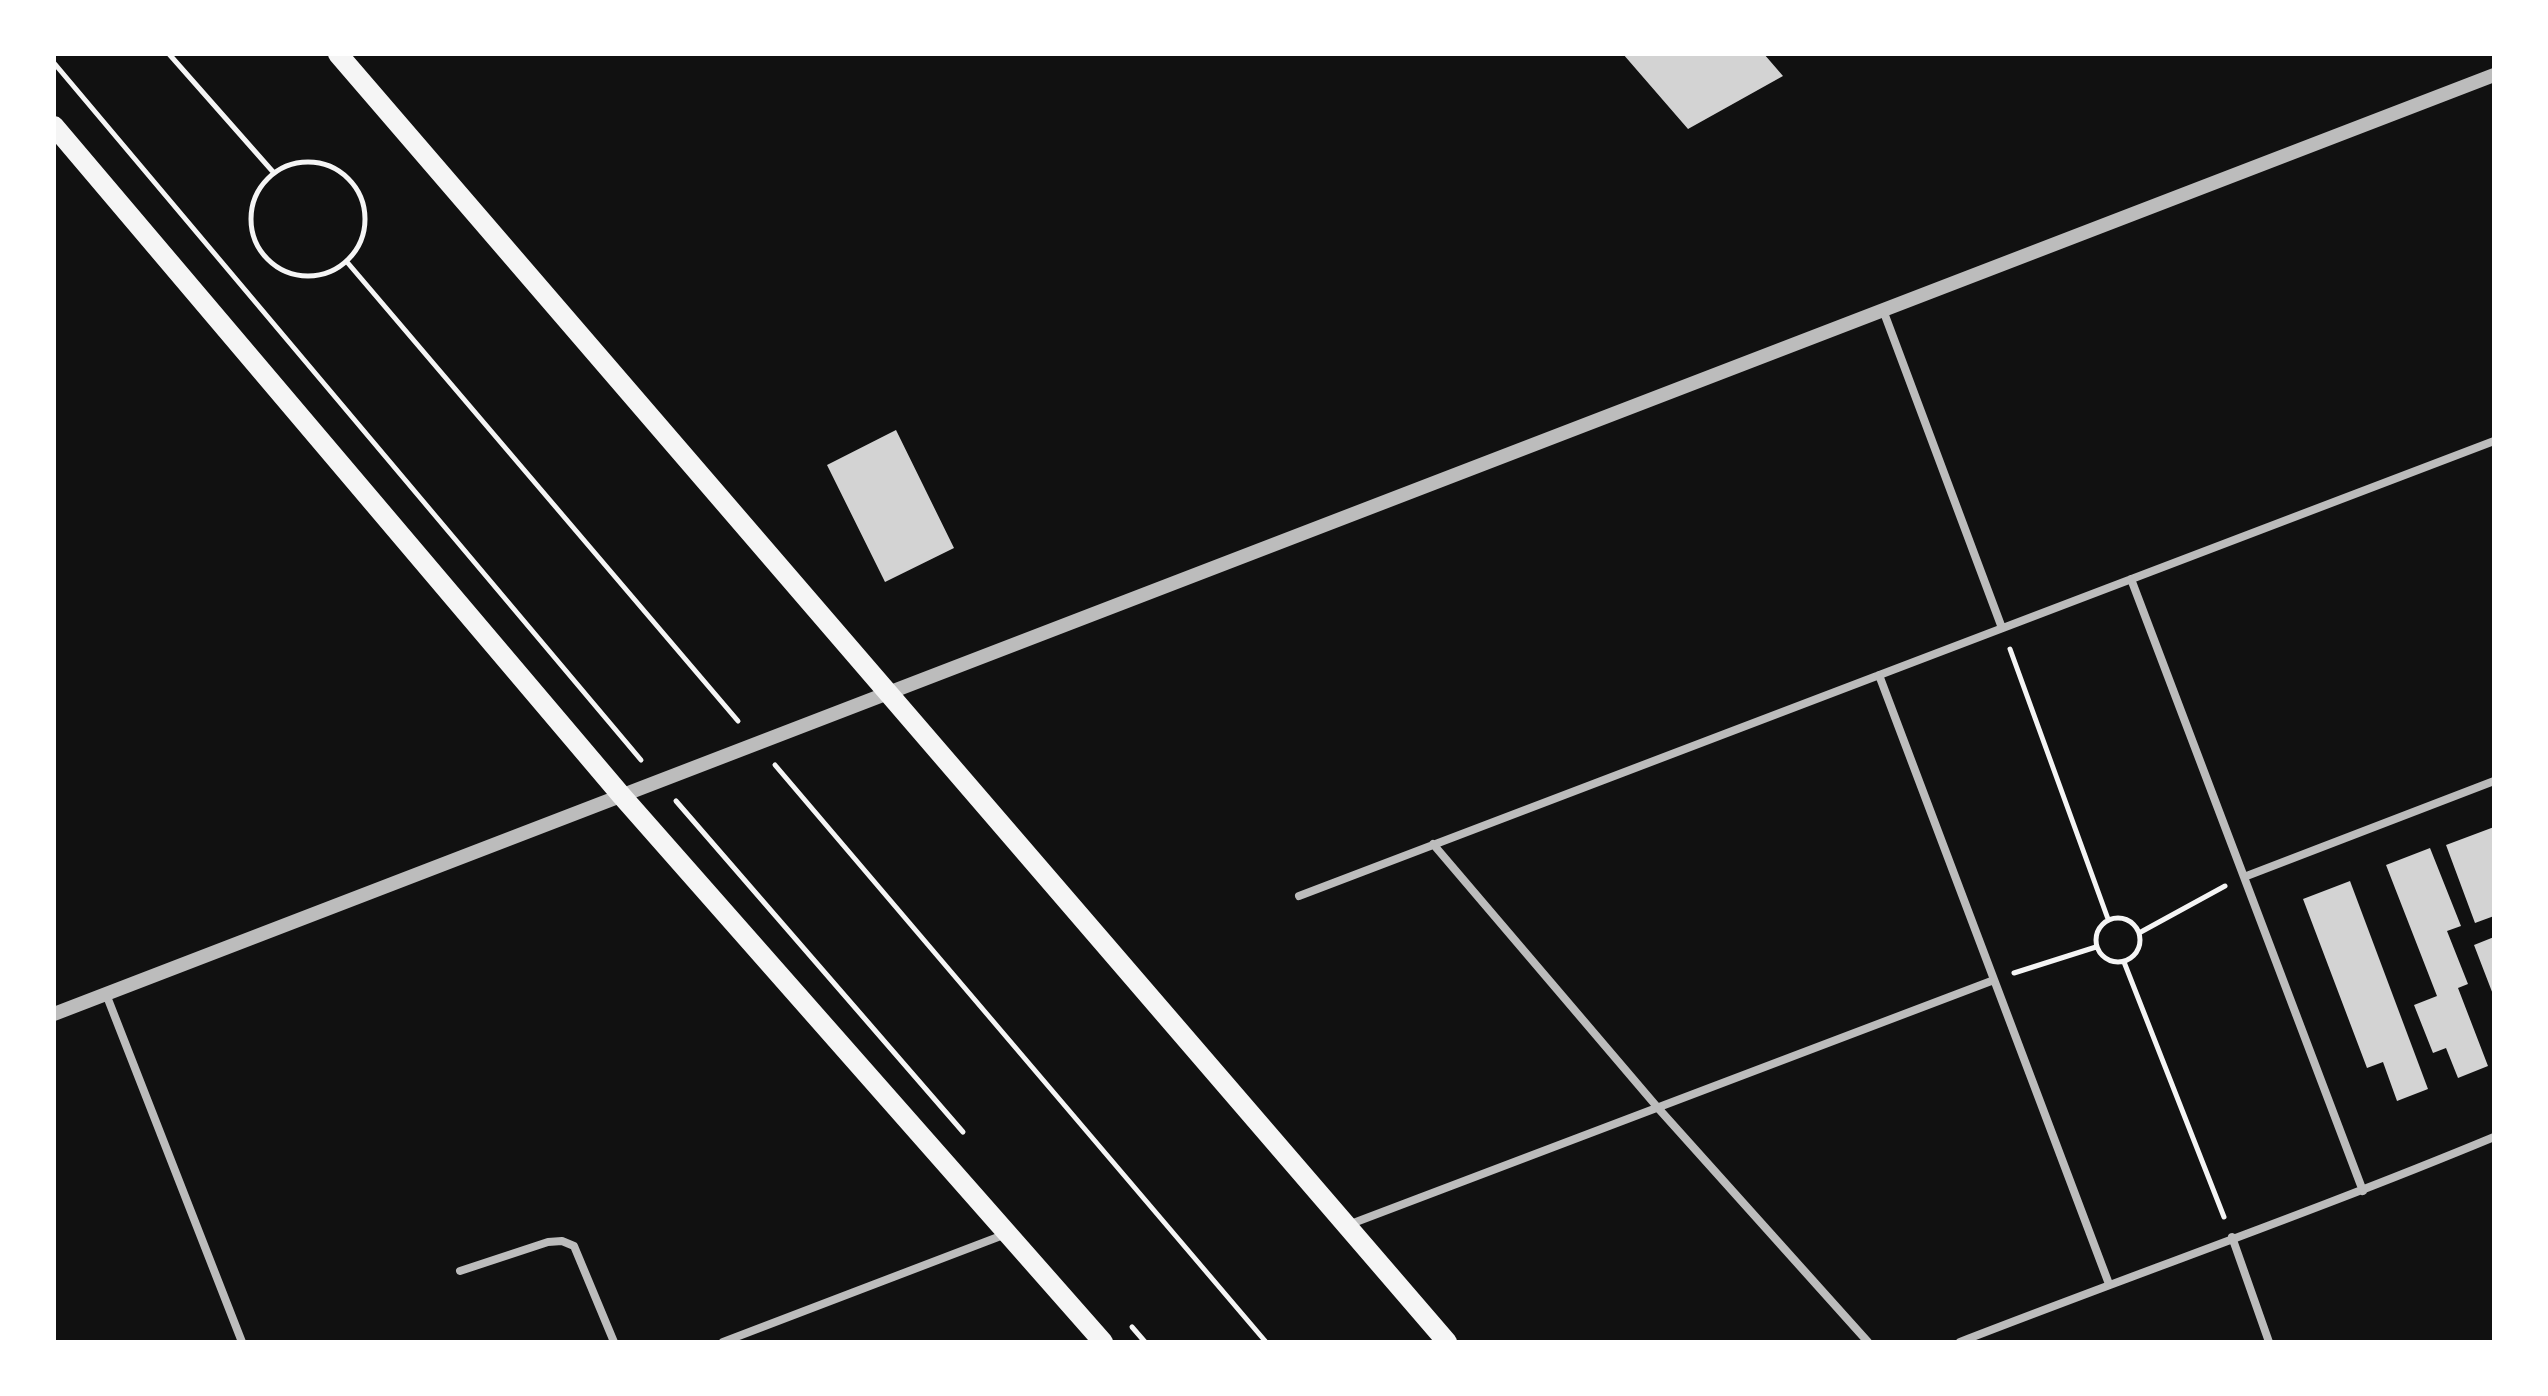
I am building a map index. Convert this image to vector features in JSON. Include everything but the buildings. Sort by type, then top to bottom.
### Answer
[{"type":"main road","points":[[338,54],[1447,1342]]},
{"type":"main road","points":[[54,126],[621,795],[1103,1342]]},
{"type":"street","points":[[54,1014],[2494,75]]},
{"type":"street","points":[[1883,310],[2002,628]]},
{"type":"street","points":[[1299,896],[2494,441]]},
{"type":"street","points":[[2131,579],[2363,1191]]},
{"type":"street","points":[[1879,675],[2109,1284]]},
{"type":"street","points":[[2244,877],[2494,781]]},
{"type":"street","points":[[1433,844],[1658,1108],[1868,1342]]},
{"type":"street","points":[[1346,1226],[1994,980]]},
{"type":"street","points":[[106,994],[242,1342]]},
{"type":"street","points":[[1960,1342],[2232,1237],[2363,1191],[2494,1137]]},
{"type":"street","points":[[723,1342],[1010,1233]]},
{"type":"street","points":[[2232,1237],[2269,1342]]},
{"type":"street","points":[[460,1271],[548,1242],[562,1241],[574,1246],[614,1342]]},
{"type":"path","points":[[169,54],[274,173]]},
{"type":"path","points":[[54,63],[658,780],[970,1140]]},
{"type":"path","points":[[311,162],[330,166],[347,176],[359,191],[365,210],[365,229],[358,248],[347,262],[331,272],[304,276],[278,268],[264,256],[253,231],[253,204],[274,173],[292,164],[311,162]]},
{"type":"path","points":[[347,262],[1266,1342]]},
{"type":"path","points":[[2002,628],[2108,919]]},
{"type":"path","points":[[2139,933],[2244,877]]},
{"type":"path","points":[[2108,919],[2130,921],[2139,933],[2135,954],[2124,962],[2109,961],[2096,947],[2098,930],[2108,919]]},
{"type":"path","points":[[1994,980],[2096,947]]},
{"type":"path","points":[[2124,962],[2232,1237]]},
{"type":"path","points":[[1124,1318],[1145,1342]]}]
